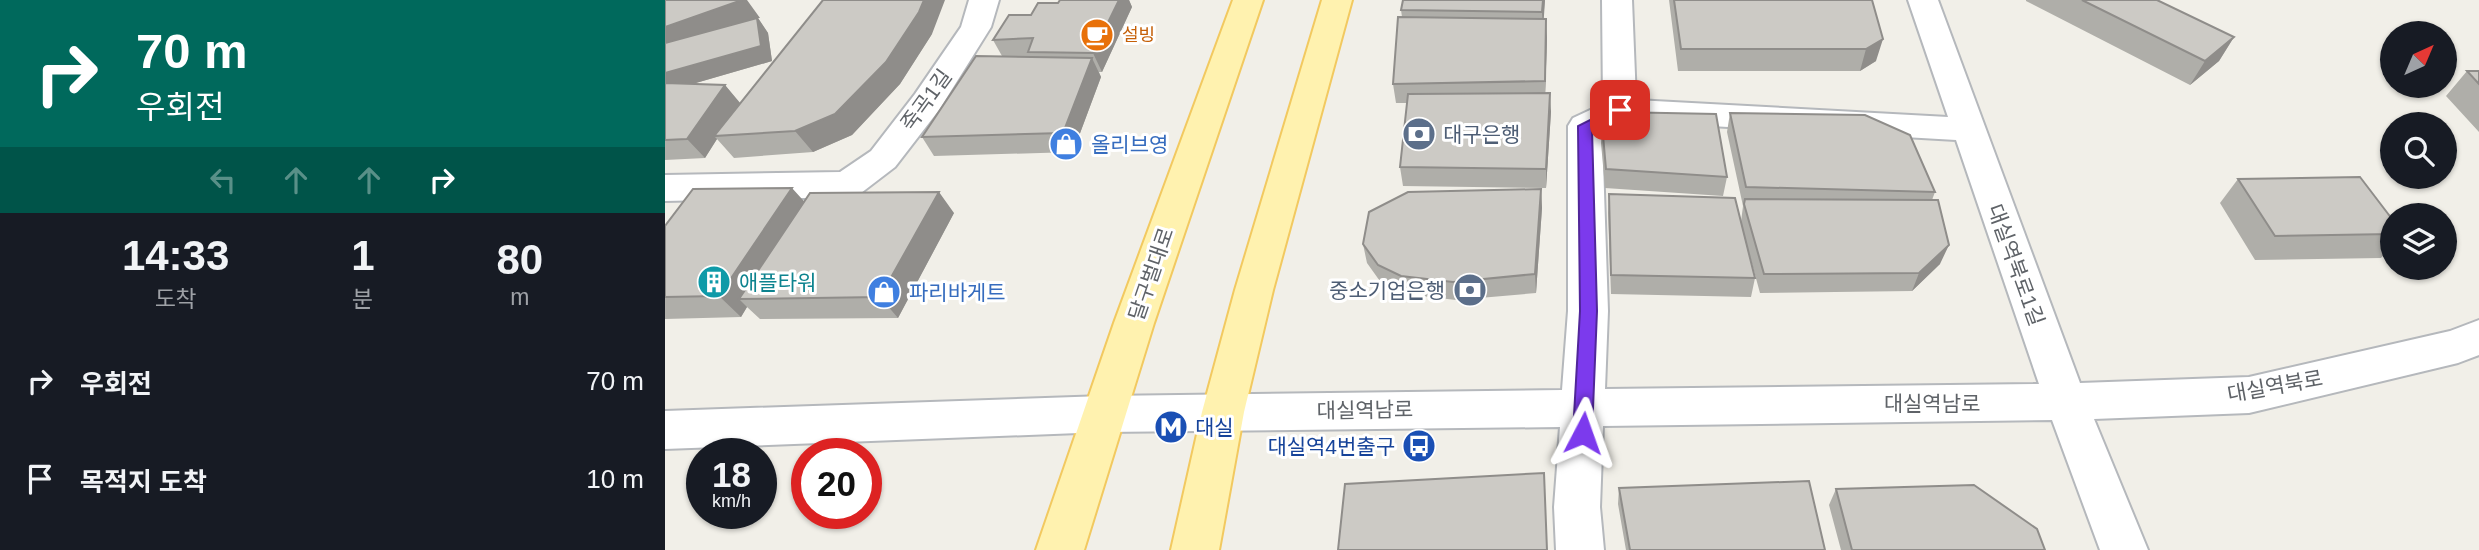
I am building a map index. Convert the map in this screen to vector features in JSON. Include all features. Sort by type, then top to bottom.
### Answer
[{"type":"main road","name":"달구벌대로","points":[[1060,550],[1134,323],[1248,0]]},
{"type":"main road","points":[[1195,550],[1223,412],[1254,290],[1336,0]]},
{"type":"street","name":"죽곡1길","points":[[665,188],[848,184],[883,159],[927,103],[976,27],[983,0]]},
{"type":"street","points":[[1617,0],[1620,110]]},
{"type":"street","name":"대실역북로1길","points":[[1923,0],[1966,128],[2066,402],[2124,550]]},
{"type":"street","points":[[1580,550],[1577,507],[1588,311],[1585,126],[1620,110],[1966,128]]},
{"type":"street","name":"대실역북로","points":[[2066,402],[2249,395],[2458,346],[2479,336]]},
{"type":"street","name":"대실역남로","points":[[665,430],[1104,414],[2066,402]]},
{"type":"building","points":[[665,0],[742,0],[665,27]]},
{"type":"building","points":[[823,0],[924,0],[886,62],[835,114],[795,131],[714,136]]},
{"type":"building","points":[[1060,0],[1119,0],[1093,53],[1028,52],[1033,38],[993,40],[1009,15],[1031,15],[1038,3],[1058,3]]},
{"type":"building","points":[[1403,0],[1543,0],[1542,12],[1401,10]]},
{"type":"building","points":[[1674,0],[1872,0],[1883,39],[1866,49],[1681,49]]},
{"type":"building","points":[[2082,0],[2157,0],[2234,37],[2205,61]]},
{"type":"building","points":[[1398,17],[1546,19],[1545,81],[1393,84]]},
{"type":"building","points":[[757,18],[761,46],[665,73],[665,43]]},
{"type":"building","points":[[976,56],[1092,58],[1063,133],[922,137]]},
{"type":"building","points":[[2467,71],[2479,71],[2479,84]]},
{"type":"building","points":[[665,83],[725,85],[687,139],[665,140]]},
{"type":"building","points":[[1550,93],[1546,169],[1400,167],[1408,94]]},
{"type":"building","points":[[1615,112],[1716,114],[1727,177],[1606,169],[1602,124]]},
{"type":"building","points":[[1730,113],[1865,115],[1910,135],[1935,192],[1746,187]]},
{"type":"building","points":[[2360,177],[2380,203],[2380,234],[2275,236],[2238,179]]},
{"type":"building","points":[[792,188],[719,296],[665,297],[665,226],[693,189]]},
{"type":"building","points":[[1541,189],[1535,274],[1453,282],[1401,276],[1378,265],[1363,244],[1369,212],[1408,192]]},
{"type":"building","points":[[939,192],[880,297],[739,299],[810,193]]},
{"type":"building","points":[[1609,194],[1735,198],[1755,278],[1611,275]]},
{"type":"building","points":[[1745,199],[1938,200],[1949,245],[1919,273],[1764,274],[1744,204]]},
{"type":"building","points":[[1544,473],[1547,550],[1338,550],[1345,484]]},
{"type":"building","points":[[1809,481],[1825,550],[1630,550],[1619,488]]},
{"type":"building","points":[[1974,485],[2037,529],[2045,550],[1852,550],[1836,489]]},
{"type":"place","name":"설빙","points":[[1097,35]]},
{"type":"place","name":"대구은행","points":[[1419,134]]},
{"type":"place","name":"올리브영","points":[[1066,144]]},
{"type":"place","name":"애플타워","points":[[714,282]]},
{"type":"place","name":"중소기업은행","points":[[1470,290]]},
{"type":"place","name":"파리바게트","points":[[884,292]]},
{"type":"place","name":"대실","points":[[1171,427]]},
{"type":"place","name":"대실역4번출구","points":[[1419,446]]},
{"type":"route","points":[[1583,433],[1588,311],[1585,126],[1620,110]]}]
